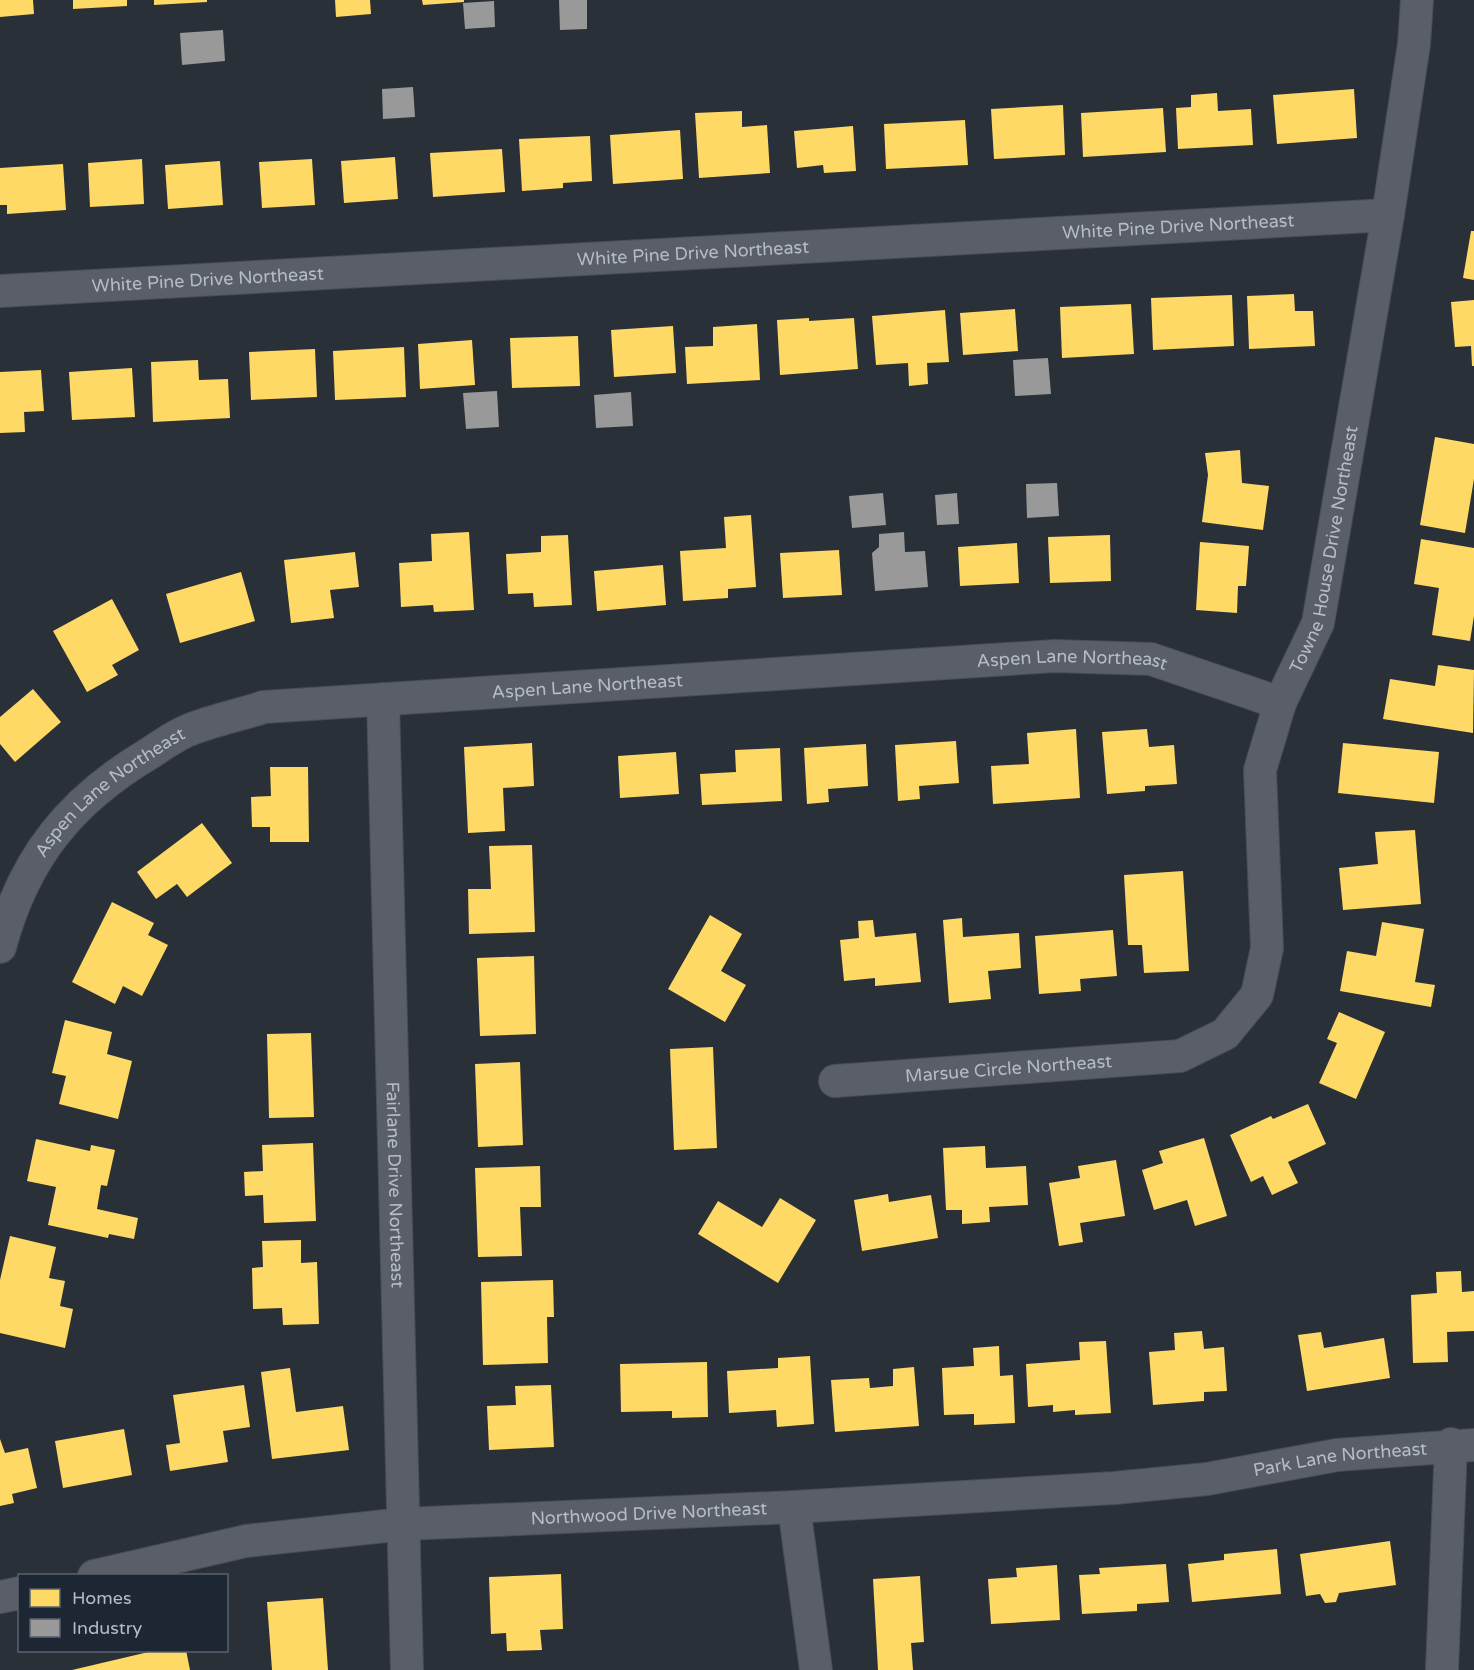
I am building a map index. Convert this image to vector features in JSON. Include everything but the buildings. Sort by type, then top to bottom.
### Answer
[{"type":"street","name":"Towne House Drive Northeast","points":[[1180,1056],[1225,1034],[1257,995],[1267,948],[1260,770],[1280,703],[1318,623],[1388,215],[1414,44],[1417,0]]},
{"type":"street","name":"White Pine Drive Northeast","points":[[0,291],[1388,215]]},
{"type":"street","name":"Aspen Lane Northeast","points":[[0,947],[6,925],[33,861],[70,813],[123,769],[188,730],[264,707],[1055,656],[1151,659],[1280,703]]},
{"type":"street","name":"Fairlane Drive Northeast","points":[[383,699],[407,1670]]},
{"type":"street","name":"Marsue Circle Northeast","points":[[836,1081],[1180,1056]]},
{"type":"street","name":"Park Lane Northeast","points":[[1207,1479],[1337,1455],[1463,1444]]},
{"type":"street","points":[[1442,1670],[1463,1444]]},
{"type":"street","name":"Northwood Drive Northeast","points":[[98,1574],[246,1541],[404,1524],[794,1507],[1114,1488],[1207,1479]]},
{"type":"street","points":[[794,1507],[816,1670]]},
{"type":"street","points":[[0,1597],[18,1593]]}]
